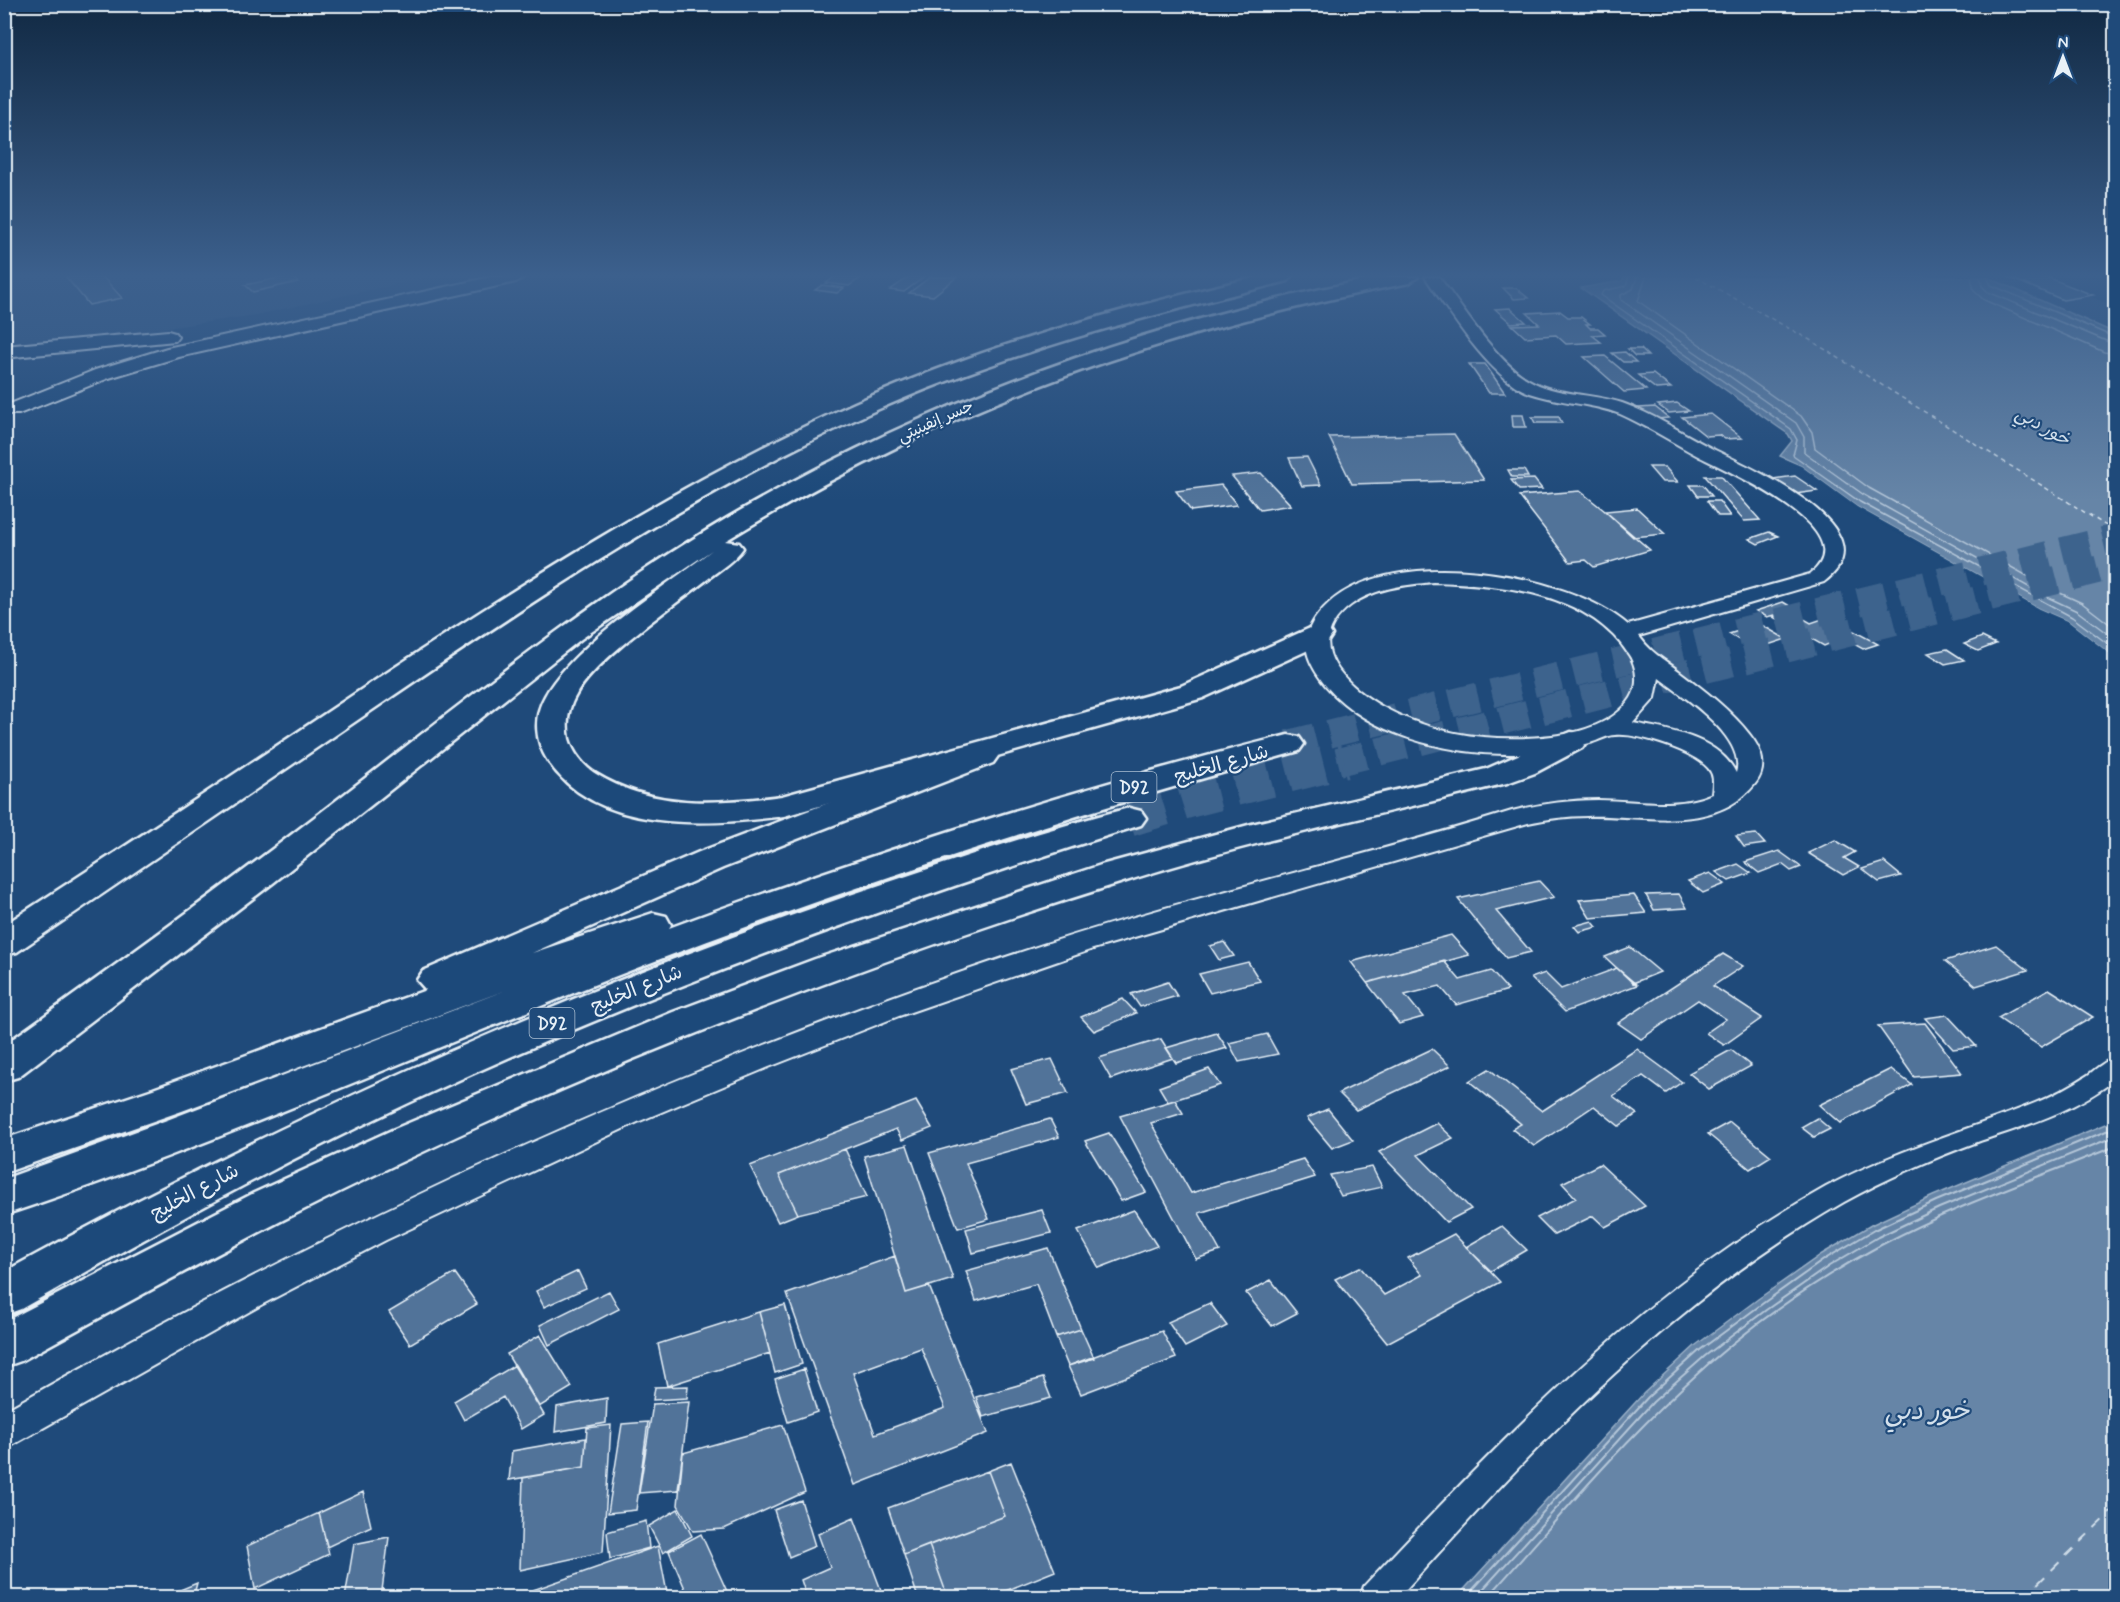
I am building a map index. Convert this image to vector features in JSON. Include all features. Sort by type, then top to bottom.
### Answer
[{"type":"main road","name":"جسر إنفينيتي","points":[[4,943],[502,608],[645,521],[774,450],[900,392],[1006,352]]},
{"type":"main road","name":"جسر إنفينيتي","points":[[795,490],[844,464],[987,397],[1110,352]]},
{"type":"main road","points":[[795,490],[737,543],[609,644],[571,680],[554,708],[551,723],[552,738],[567,765],[597,789],[642,805],[668,810],[725,813],[784,806],[1211,686],[1318,634]]},
{"type":"main road","points":[[4,1066],[324,826],[572,633],[685,555],[795,490]]},
{"type":"main road","points":[[193,1093],[612,902],[774,835],[964,763],[1016,740]]},
{"type":"main road","points":[[4,1346],[164,1260],[411,1141],[552,1080],[779,988],[896,945],[1114,872],[1300,821],[1496,776],[1524,766],[1571,741]]},
{"type":"main road","name":"شارع الخليج","points":[[4,1197],[275,1096],[686,935],[867,870],[981,834],[1288,744]]},
{"type":"main road","name":"شارع الخليج","points":[[4,1295],[139,1220],[370,1103],[598,1003],[849,907],[1029,847],[1129,818]]},
{"type":"main road","name":"شارع الخليج","points":[[4,1156],[193,1093],[451,995],[608,940],[801,880],[981,834]]},
{"type":"street","points":[[4,354],[29,352]]},
{"type":"street","points":[[8,412],[102,374],[175,352]]},
{"type":"street","points":[[1492,352],[1504,367],[1524,384],[1599,401],[1631,413],[1781,494],[1814,517],[1824,528],[1834,552],[1832,564],[1817,578],[1624,633]]},
{"type":"street","points":[[4,354],[22,360],[40,372],[43,381],[34,395],[8,412]]},
{"type":"street","points":[[1456,576],[1501,580],[1546,591],[1592,611],[1624,633],[1641,656],[1647,675],[1645,694],[1627,718],[1612,727],[1571,741],[1547,745],[1494,746],[1440,737],[1391,721],[1370,710],[1337,686],[1320,660],[1318,634],[1332,611],[1357,593],[1392,582],[1456,576]]},
{"type":"street","points":[[4,1432],[233,1303],[460,1188],[759,1059],[917,998],[1109,934],[1521,817],[1585,808],[1675,812],[1711,804],[1740,786],[1749,773],[1750,757],[1744,741],[1672,676],[1641,656]]},
{"type":"street","points":[[1612,727],[1660,734],[1703,753],[1722,770],[1727,789],[1724,797]]},
{"type":"street","points":[[1376,1598],[1459,1508],[1577,1388],[1659,1316],[1754,1245],[1835,1195],[1904,1162],[1970,1135],[2039,1114],[2091,1087],[2115,1066]]},
{"type":"water","name":"خور دبي","points":[[1671,352],[2115,352],[2115,658],[2069,622],[2039,609],[1857,507],[1801,466],[1780,456],[1792,441],[1788,434]]},
{"type":"water","name":"خور دبي","points":[[2115,1120],[2115,1597],[1457,1597],[1644,1393],[1696,1345],[1758,1299],[1822,1254],[1871,1225],[1933,1196]]},
{"type":"pier","points":[[1777,456],[1801,466],[1857,507],[2039,609],[2069,622],[2116,661],[2068,624],[2038,611],[1856,509],[1800,468]]},
{"type":"building","points":[[1625,352],[1636,362],[1623,362],[1612,353]]},
{"type":"building","points":[[1631,352],[1644,352],[1648,356],[1635,356]]},
{"type":"building","points":[[1605,356],[1646,390],[1624,392],[1584,357]]},
{"type":"building","points":[[1469,364],[1485,364],[1505,393],[1489,393]]},
{"type":"building","points":[[1653,374],[1671,388],[1656,389],[1638,375]]},
{"type":"building","points":[[1677,403],[1689,411],[1669,413],[1658,405]]},
{"type":"building","points":[[1655,407],[1669,418],[1657,419],[1637,408]]},
{"type":"building","points":[[1711,414],[1742,438],[1725,439],[1719,435],[1706,436],[1682,417]]},
{"type":"building","points":[[1512,415],[1523,415],[1526,427],[1513,427]]},
{"type":"building","points":[[1532,417],[1559,417],[1562,423],[1535,423]]},
{"type":"building","points":[[1454,434],[1484,480],[1352,484],[1329,437]]},
{"type":"building","points":[[1307,457],[1321,485],[1302,486],[1289,458]]},
{"type":"building","points":[[1649,467],[1665,467],[1678,482],[1662,482]]},
{"type":"building","points":[[1508,470],[1524,470],[1528,477],[1512,477]]},
{"type":"building","points":[[1261,473],[1291,505],[1260,510],[1232,476]]},
{"type":"building","points":[[1705,476],[1721,476],[1760,520],[1744,521]]},
{"type":"building","points":[[1795,476],[1817,491],[1795,494],[1773,479]]},
{"type":"building","points":[[1534,479],[1542,489],[1519,490],[1511,480]]},
{"type":"building","points":[[1221,485],[1237,505],[1191,511],[1176,491]]},
{"type":"building","points":[[1690,485],[1703,485],[1712,496],[1698,496]]},
{"type":"building","points":[[1580,491],[1650,550],[1594,567],[1586,560],[1570,562],[1519,496]]},
{"type":"building","points":[[1707,501],[1719,501],[1730,516],[1718,516]]},
{"type":"building","points":[[1637,508],[1665,534],[1633,537],[1605,511]]},
{"type":"building","points":[[1769,532],[1778,536],[1758,544],[1749,539]]},
{"type":"building","points":[[1783,602],[1795,609],[1767,617],[1756,611]]},
{"type":"building","points":[[1790,611],[1811,623],[1828,617],[1878,644],[1863,649],[1843,638],[1824,646],[1773,617]]},
{"type":"building","points":[[1760,624],[1786,639],[1768,645],[1760,640],[1747,645],[1729,634]]},
{"type":"building","points":[[1982,637],[1996,644],[1978,651],[1964,644]]},
{"type":"building","points":[[1947,649],[1964,660],[1945,664],[1928,653]]},
{"type":"building","points":[[1756,834],[1765,844],[1744,847],[1736,836]]},
{"type":"building","points":[[1835,840],[1855,852],[1844,858],[1859,867],[1843,875],[1808,853]]},
{"type":"building","points":[[1779,851],[1801,867],[1791,871],[1782,864],[1759,873],[1745,862]]},
{"type":"building","points":[[1884,862],[1901,876],[1879,882],[1862,869]]},
{"type":"building","points":[[1738,864],[1751,873],[1729,881],[1716,872]]},
{"type":"building","points":[[1710,873],[1725,884],[1703,893],[1688,881]]},
{"type":"building","points":[[1539,881],[1554,897],[1496,911],[1531,952],[1506,958],[1458,899]]},
{"type":"building","points":[[1679,894],[1687,908],[1654,910],[1646,895]]},
{"type":"building","points":[[1634,895],[1646,913],[1590,918],[1579,900]]},
{"type":"building","points":[[1592,921],[1597,927],[1579,932],[1574,926]]},
{"type":"building","points":[[1451,935],[1469,955],[1367,983],[1351,962]]},
{"type":"building","points":[[1224,942],[1234,956],[1219,960],[1210,946]]},
{"type":"building","points":[[1996,945],[2028,970],[1976,986],[1945,961]]},
{"type":"building","points":[[1630,947],[1660,972],[1633,983],[1605,957]]},
{"type":"building","points":[[1723,954],[1743,966],[1713,986],[1762,1018],[1724,1045],[1706,1033],[1726,1019],[1698,1000],[1641,1039],[1618,1023]]},
{"type":"building","points":[[1444,961],[1460,980],[1491,971],[1508,990],[1456,1005],[1440,986],[1405,995],[1423,1017],[1399,1024],[1367,983]]},
{"type":"building","points":[[1248,962],[1260,981],[1210,993],[1199,974]]},
{"type":"building","points":[[1617,968],[1637,985],[1565,1012],[1531,978],[1545,973],[1561,989]]},
{"type":"building","points":[[1168,982],[1177,996],[1140,1007],[1131,994]]},
{"type":"building","points":[[2049,989],[2093,1017],[2041,1047],[1998,1018]]},
{"type":"building","points":[[1123,999],[1136,1013],[1094,1031],[1081,1017]]},
{"type":"building","points":[[1947,1015],[1976,1046],[1953,1049],[1925,1018]]},
{"type":"building","points":[[1925,1023],[1962,1073],[1914,1077],[1878,1026]]},
{"type":"building","points":[[1217,1033],[1227,1048],[1176,1063],[1166,1048]]},
{"type":"building","points":[[1267,1034],[1278,1054],[1239,1062],[1229,1043]]},
{"type":"building","points":[[1161,1039],[1173,1058],[1111,1079],[1099,1058]]},
{"type":"building","points":[[1432,1049],[1450,1066],[1356,1110],[1339,1093]]},
{"type":"building","points":[[1637,1049],[1682,1082],[1666,1093],[1643,1076],[1613,1096],[1637,1114],[1619,1126],[1594,1106],[1534,1146],[1512,1129],[1521,1124],[1469,1081],[1489,1069],[1542,1111]]},
{"type":"building","points":[[1731,1050],[1751,1066],[1709,1089],[1689,1073]]},
{"type":"building","points":[[1052,1059],[1068,1093],[1026,1104],[1011,1069]]},
{"type":"building","points":[[1209,1069],[1220,1085],[1168,1102],[1159,1087]]},
{"type":"building","points":[[1891,1069],[1912,1085],[1840,1123],[1819,1105]]},
{"type":"building","points":[[1175,1100],[1183,1113],[1151,1123],[1191,1193],[1303,1159],[1315,1177],[1199,1213],[1220,1251],[1196,1259],[1120,1116]]},
{"type":"building","points":[[916,1101],[932,1128],[902,1140],[896,1129],[779,1175],[798,1214],[778,1222],[750,1166]]},
{"type":"building","points":[[1328,1109],[1353,1140],[1332,1148],[1307,1118]]},
{"type":"building","points":[[1817,1118],[1830,1129],[1814,1137],[1801,1127]]},
{"type":"building","points":[[1050,1119],[1059,1137],[966,1163],[989,1219],[958,1228],[929,1153]]},
{"type":"building","points":[[1730,1122],[1771,1156],[1750,1169],[1708,1134]]},
{"type":"building","points":[[1437,1123],[1453,1138],[1418,1155],[1471,1209],[1446,1222],[1379,1152]]},
{"type":"building","points":[[1109,1133],[1146,1192],[1121,1201],[1085,1141]]},
{"type":"building","points":[[907,1145],[953,1279],[906,1293],[864,1156]]},
{"type":"building","points":[[845,1149],[867,1197],[798,1214],[779,1175]]},
{"type":"building","points":[[1600,1164],[1645,1206],[1605,1227],[1593,1216],[1554,1235],[1537,1218],[1576,1198],[1562,1183]]},
{"type":"building","points":[[1372,1167],[1382,1187],[1341,1196],[1330,1175]]},
{"type":"building","points":[[1042,1210],[1051,1233],[973,1253],[966,1229]]},
{"type":"building","points":[[1134,1210],[1157,1246],[1099,1268],[1078,1231]]},
{"type":"building","points":[[1502,1226],[1527,1250],[1491,1271],[1466,1247]]},
{"type":"building","points":[[1454,1234],[1500,1282],[1387,1343],[1335,1279],[1360,1267],[1384,1295],[1422,1275],[1408,1258]]},
{"type":"building","points":[[1048,1248],[1081,1329],[1056,1337],[1036,1284],[976,1301],[966,1271]]},
{"type":"building","points":[[895,1256],[906,1293],[929,1286],[988,1433],[855,1485],[787,1294]],"holes":[[[921,1348],[945,1408],[875,1434],[853,1373]]]},
{"type":"building","points":[[578,1271],[586,1288],[544,1307],[536,1291]]},
{"type":"building","points":[[455,1273],[477,1304],[410,1344],[389,1312]]},
{"type":"building","points":[[1271,1280],[1297,1313],[1272,1326],[1246,1293]]},
{"type":"building","points":[[609,1291],[619,1309],[549,1345],[540,1325]]},
{"type":"building","points":[[1210,1303],[1227,1326],[1185,1347],[1168,1322]]},
{"type":"building","points":[[785,1305],[802,1364],[775,1373],[759,1312]]},
{"type":"building","points":[[759,1312],[770,1353],[667,1386],[658,1344]]},
{"type":"building","points":[[1081,1329],[1094,1358],[1068,1366],[1056,1337]]},
{"type":"building","points":[[1162,1331],[1176,1358],[1081,1394],[1068,1366]]},
{"type":"building","points":[[540,1335],[572,1387],[539,1407],[507,1354]]},
{"type":"building","points":[[515,1365],[544,1415],[521,1429],[503,1397],[464,1420],[454,1401]]},
{"type":"building","points":[[804,1369],[817,1412],[788,1422],[775,1379]]},
{"type":"building","points":[[1043,1378],[1051,1398],[983,1417],[976,1397]]},
{"type":"building","points":[[688,1386],[687,1398],[653,1400],[655,1387]]},
{"type":"building","points":[[607,1398],[606,1423],[555,1432],[557,1407]]},
{"type":"building","points":[[689,1402],[678,1490],[639,1493],[653,1404]]},
{"type":"building","points":[[648,1422],[636,1510],[608,1513],[622,1424]]},
{"type":"building","points":[[611,1425],[603,1552],[520,1570],[523,1478],[584,1467],[587,1428]]},
{"type":"building","points":[[783,1425],[805,1492],[724,1529],[693,1531],[678,1505],[683,1453]]},
{"type":"building","points":[[586,1438],[584,1467],[509,1480],[512,1451]]},
{"type":"building","points":[[1011,1462],[1055,1571],[988,1598],[948,1598],[929,1545],[1005,1516],[988,1471]]},
{"type":"building","points":[[988,1471],[1005,1516],[904,1555],[888,1508]]},
{"type":"building","points":[[363,1492],[371,1526],[327,1547],[319,1513]]},
{"type":"building","points":[[801,1500],[815,1546],[789,1557],[774,1510]]},
{"type":"building","points":[[678,1509],[692,1536],[663,1553],[649,1526]]},
{"type":"building","points":[[319,1513],[329,1554],[255,1589],[247,1546]]},
{"type":"building","points":[[854,1518],[884,1598],[807,1598],[801,1580],[830,1567],[818,1534]]},
{"type":"building","points":[[646,1521],[649,1548],[610,1559],[607,1532]]},
{"type":"building","points":[[701,1534],[730,1598],[689,1598],[669,1551]]},
{"type":"building","points":[[389,1537],[381,1598],[345,1598],[354,1544]]},
{"type":"building","points":[[929,1545],[948,1598],[918,1598],[904,1555]]},
{"type":"building","points":[[658,1546],[668,1598],[534,1598],[533,1590]]},
{"type":"building","points":[[197,1583],[193,1598],[163,1598],[163,1597]]},
{"type":"building","points":[[525,1591],[526,1598],[489,1598]]},
{"type":"ferry route","points":[[1829,352],[2116,532]]},
{"type":"ferry route","points":[[2023,1598],[2116,1507]]},
{"type":"tunnel","points":[[1288,744],[2116,538]]},
{"type":"tunnel","points":[[1338,762],[2116,565]]},
{"type":"tunnel","points":[[1129,818],[1190,799],[1344,760]]}]
